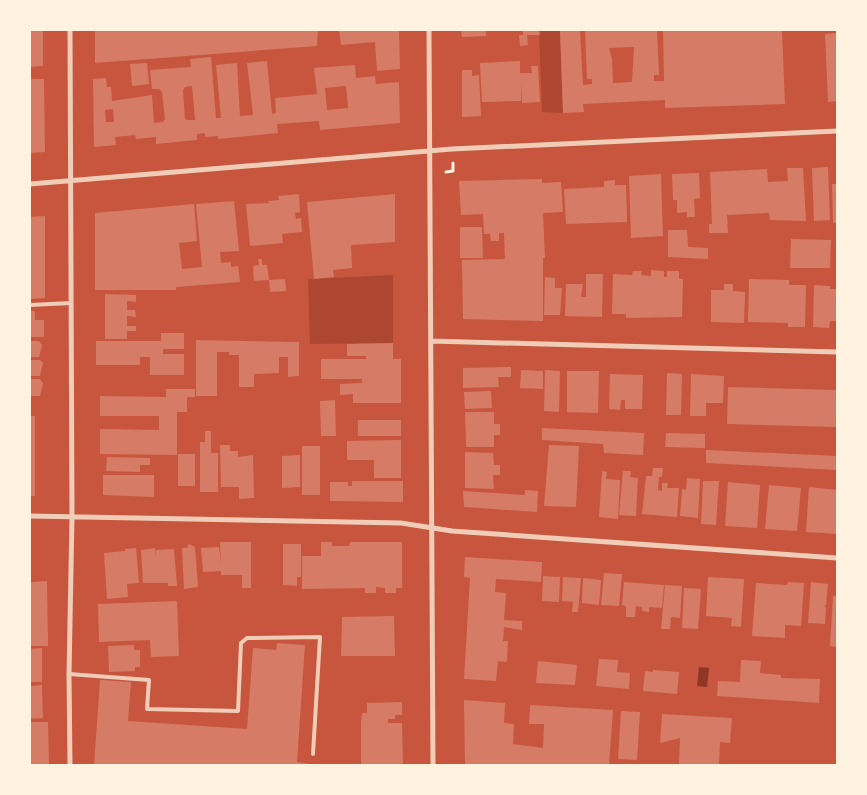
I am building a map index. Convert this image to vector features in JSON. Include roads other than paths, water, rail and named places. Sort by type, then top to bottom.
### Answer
[{"type":"street","points":[[70,30],[72,517],[69,674],[70,765]]},
{"type":"street","points":[[429,30],[432,765]]},
{"type":"street","points":[[30,184],[430,152],[837,131]]},
{"type":"street","points":[[431,341],[837,352]]},
{"type":"street","points":[[30,516],[401,523],[452,531],[837,558]]},
{"type":"lane","points":[[30,305],[71,303]]},
{"type":"lane","points":[[69,674],[149,680],[146,709],[238,711],[241,643],[246,638],[320,637],[313,754]]}]
